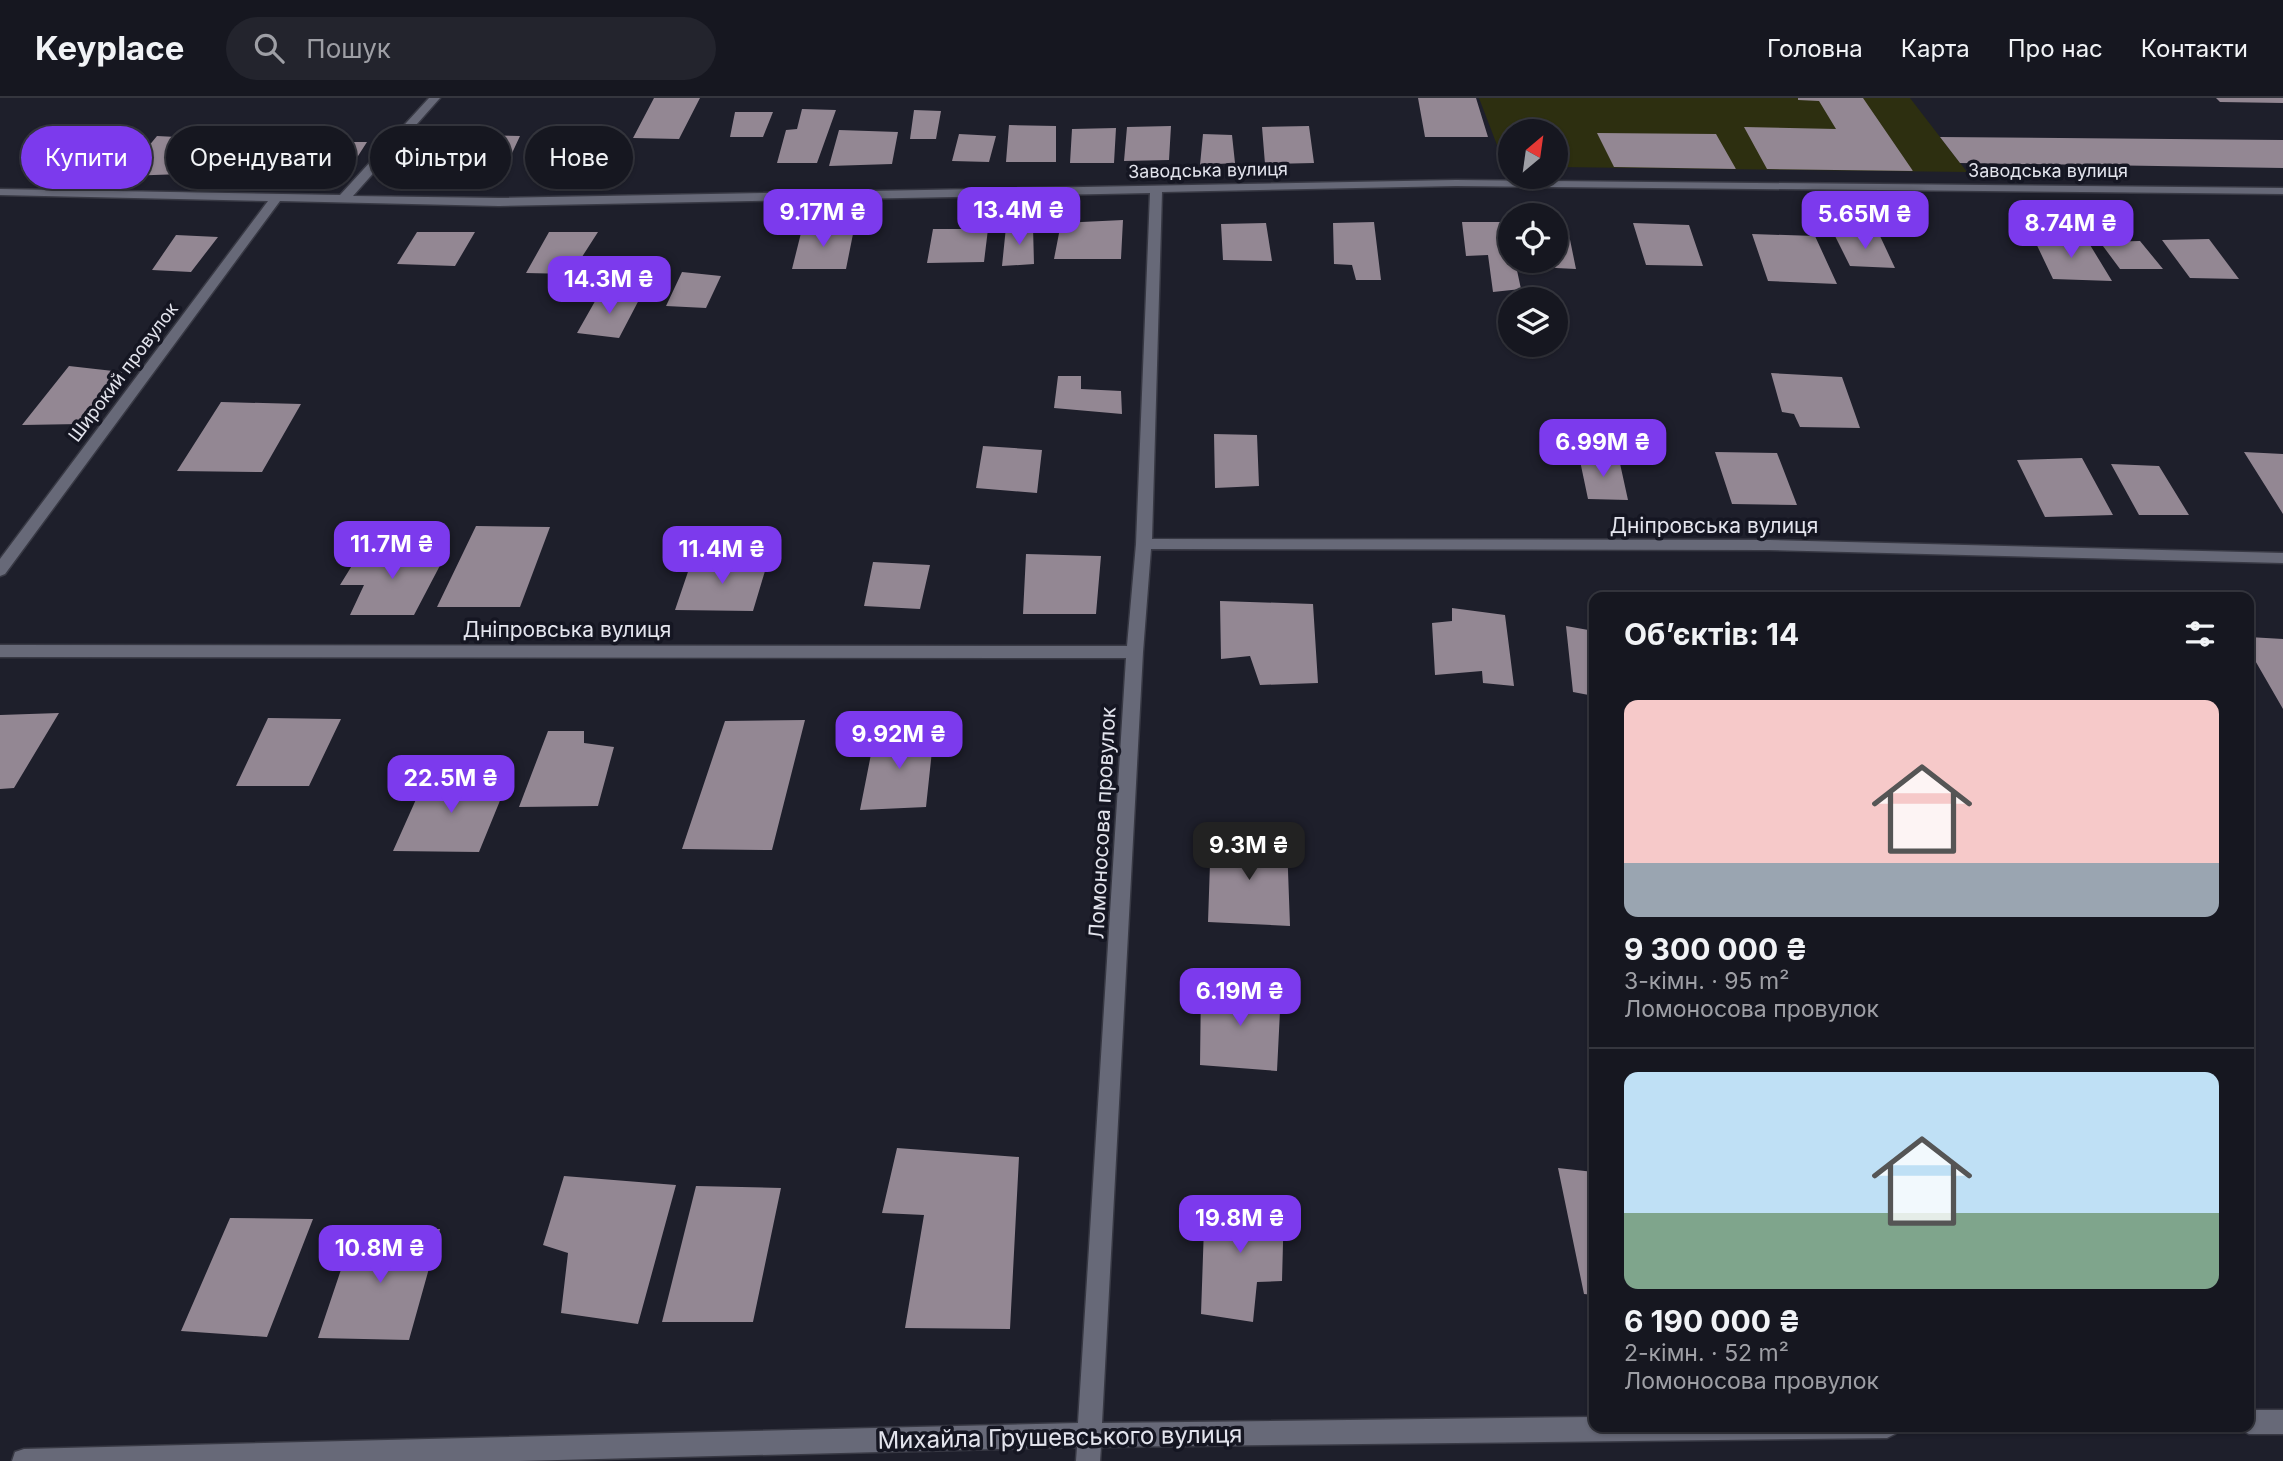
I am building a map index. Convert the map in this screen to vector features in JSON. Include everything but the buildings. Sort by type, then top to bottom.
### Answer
[{"type":"street","points":[[344,198],[435,98]]},
{"type":"street","name":"Заводська вулиця","points":[[0,192],[499,202],[1456,183],[2283,191]]},
{"type":"street","name":"Ломоносова провулок","points":[[1088,1461],[1135,652],[1144,544],[1156,188]]},
{"type":"street","name":"Широкий провулок","points":[[0,570],[277,197]]},
{"type":"street","name":"Дніпровська вулиця","points":[[1144,544],[1769,545],[2283,558]]},
{"type":"street","name":"Дніпровська вулиця","points":[[0,652],[1135,652]]},
{"type":"street","points":[[2254,1422],[2283,1422]]},
{"type":"street","name":"Михайла Грушевського вулиця","points":[[24,1461],[1090,1435],[1589,1429]]},
{"type":"green space","points":[[1479,98],[1910,98],[1967,172],[1568,167],[1568,119],[1498,119],[1498,148]]}]
